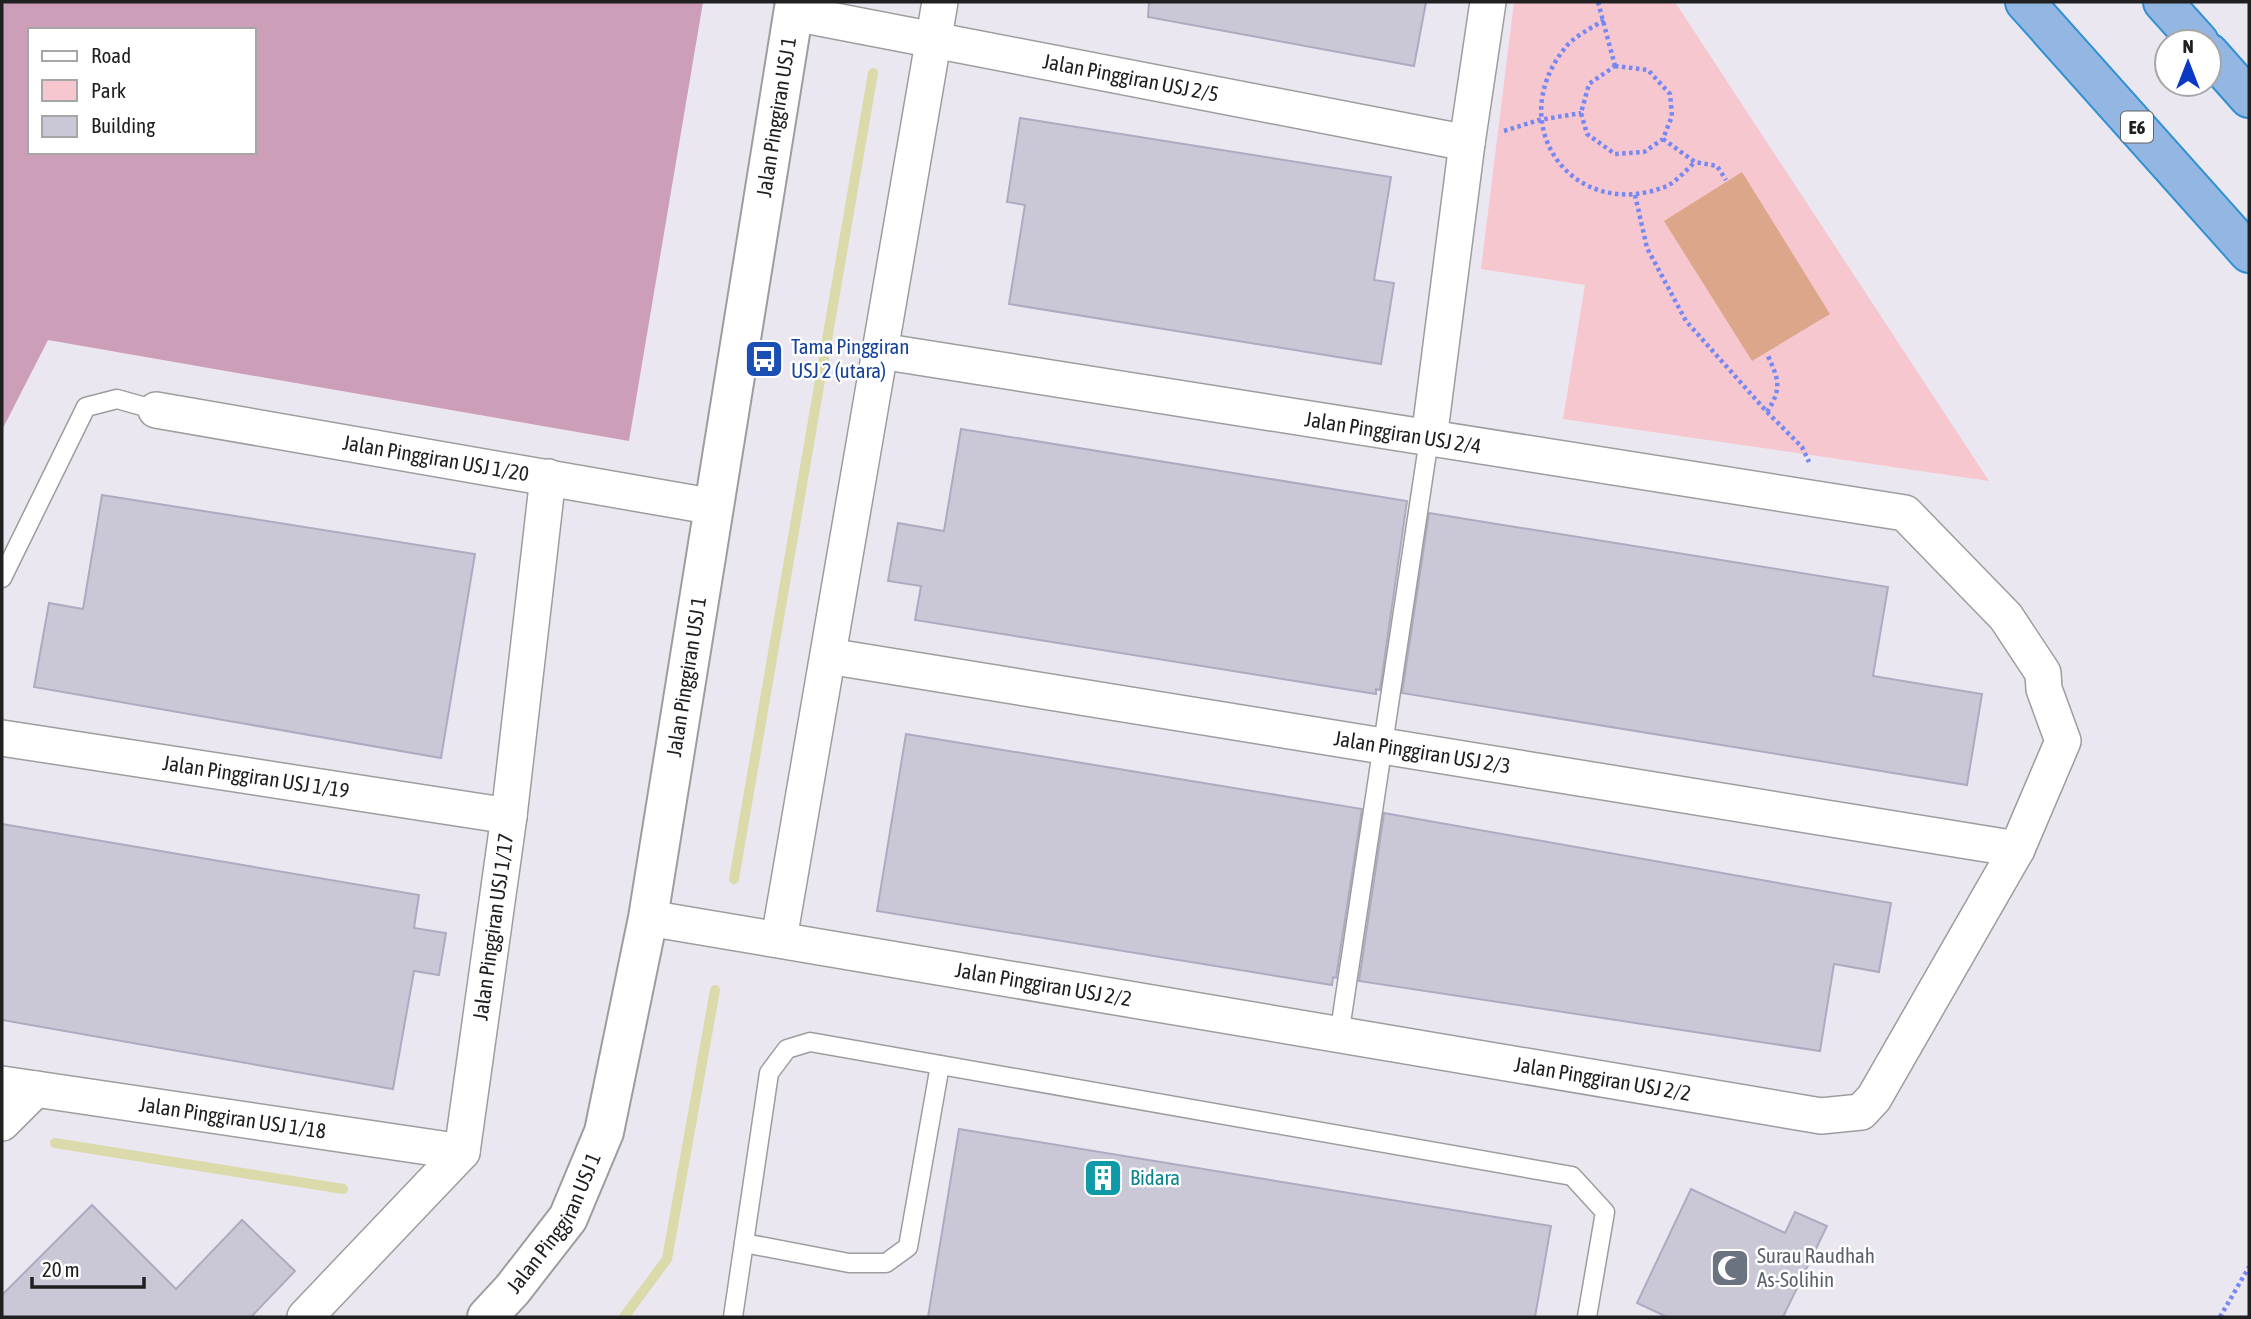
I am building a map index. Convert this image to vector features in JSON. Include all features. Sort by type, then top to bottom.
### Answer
[{"type":"highway","name":"E6","points":[[2025,2],[2249,253]]},
{"type":"highway","points":[[2163,2],[2186,28]]},
{"type":"highway","points":[[2223,69],[2249,98]]},
{"type":"street","points":[[779,939],[940,2]]},
{"type":"street","points":[[1429,439],[1466,143],[1488,2]]},
{"type":"street","name":"Jalan Pinggiran USJ 2/5","points":[[795,7],[934,39],[1466,143]]},
{"type":"street","name":"Jalan Pinggiran USJ 1","points":[[486,1317],[512,1290],[568,1218],[604,1132],[648,918],[795,7]]},
{"type":"street","name":"Jalan Pinggiran USJ 2/4","points":[[880,351],[1905,513]]},
{"type":"street","name":"Jalan Pinggiran USJ 1/20","points":[[156,410],[715,507]]},
{"type":"street","name":"Jalan Pinggiran USJ 1/17","points":[[462,1152],[509,816],[548,477]]},
{"type":"street","name":"Jalan Pinggiran USJ 2/2","points":[[648,918],[1821,1115],[1861,1112],[1874,1098],[2017,849],[2063,741],[2044,689],[2043,673],[2006,617],[1905,513]]},
{"type":"street","name":"Jalan Pinggiran USJ 2/3","points":[[828,656],[2017,849]]},
{"type":"street","name":"Jalan Pinggiran USJ 1/19","points":[[2,738],[509,816]]},
{"type":"street","points":[[2,1123],[19,1087]]},
{"type":"street","name":"Jalan Pinggiran USJ 1/18","points":[[19,1087],[462,1152]]},
{"type":"street","points":[[305,1317],[462,1152]]},
{"type":"lane","points":[[2,578],[86,407],[117,399],[156,410]]},
{"type":"lane","points":[[1339,1036],[1429,439]]},
{"type":"lane","points":[[733,1317],[769,1073],[788,1049],[810,1042],[1572,1176],[1605,1212],[1587,1317]]},
{"type":"lane","points":[[744,1243],[849,1263],[886,1263],[908,1247],[940,1065]]},
{"type":"path","points":[[1598,2],[1615,66]]},
{"type":"path","points":[[1604,20],[1566,46],[1546,79],[1539,120],[1554,160],[1586,187],[1635,195],[1670,185],[1695,162]]},
{"type":"path","points":[[1615,66],[1648,70],[1670,94],[1672,116],[1663,139],[1644,152],[1615,154],[1587,134],[1581,113],[1589,84],[1615,66]]},
{"type":"path","points":[[1466,143],[1539,120],[1581,113]]},
{"type":"path","points":[[1663,139],[1695,162],[1717,166],[1726,180]]},
{"type":"path","points":[[1635,195],[1647,248],[1686,321],[1802,447],[1811,467],[1812,499]]},
{"type":"path","points":[[1767,412],[1775,400],[1778,378],[1768,356]]},
{"type":"path","points":[[2220,1317],[2249,1266]]},
{"type":"shaded area","points":[[2,2],[703,2],[629,441],[48,340],[2,430]]},
{"type":"shaded area","points":[[1742,172],[1830,314],[1752,361],[1664,221]]},
{"type":"green space","points":[[1514,2],[1675,2],[1989,481],[1563,419],[1585,285],[1481,269]]},
{"type":"building","points":[[1149,2],[1426,2],[1414,66],[1148,17]]},
{"type":"building","points":[[1020,118],[1391,177],[1374,280],[1394,283],[1381,364],[1009,304],[1025,205],[1007,202]]},
{"type":"building","points":[[961,429],[1407,501],[1380,690],[1376,689],[1376,694],[915,620],[921,586],[888,581],[898,523],[944,531]]},
{"type":"building","points":[[102,495],[475,554],[441,758],[34,687],[49,603],[83,609]]},
{"type":"building","points":[[1429,513],[1888,587],[1873,676],[1982,694],[1967,785],[1402,693]]},
{"type":"building","points":[[906,734],[1362,809],[1336,978],[1333,977],[1332,985],[877,911]]},
{"type":"building","points":[[1384,813],[1891,903],[1879,972],[1834,964],[1820,1051],[1359,981]]},
{"type":"building","points":[[2,824],[419,895],[414,928],[446,933],[439,975],[414,971],[393,1089],[2,1020]]},
{"type":"building","name":"Bidara","points":[[959,1129],[1551,1226],[1535,1317],[928,1317]]},
{"type":"building","name":"Surau Raudhah As-Solihin","points":[[1691,1189],[1785,1233],[1795,1212],[1827,1226],[1783,1317],[1667,1317],[1637,1303]]},
{"type":"building","points":[[92,1205],[176,1289],[242,1220],[295,1271],[251,1317],[2,1317],[2,1295]]},
{"type":"waterway","points":[[734,879],[873,73]]},
{"type":"waterway","points":[[624,1317],[667,1259],[715,990]]},
{"type":"waterway","points":[[55,1143],[343,1189]]},
{"type":"place","name":"Tama Pinggiran USJ 2 (utara)","points":[[764,359]]},
{"type":"place","name":"Bidara","points":[[1103,1178]]},
{"type":"place","name":"Surau Raudhah As-Solihin","points":[[1730,1268]]}]
